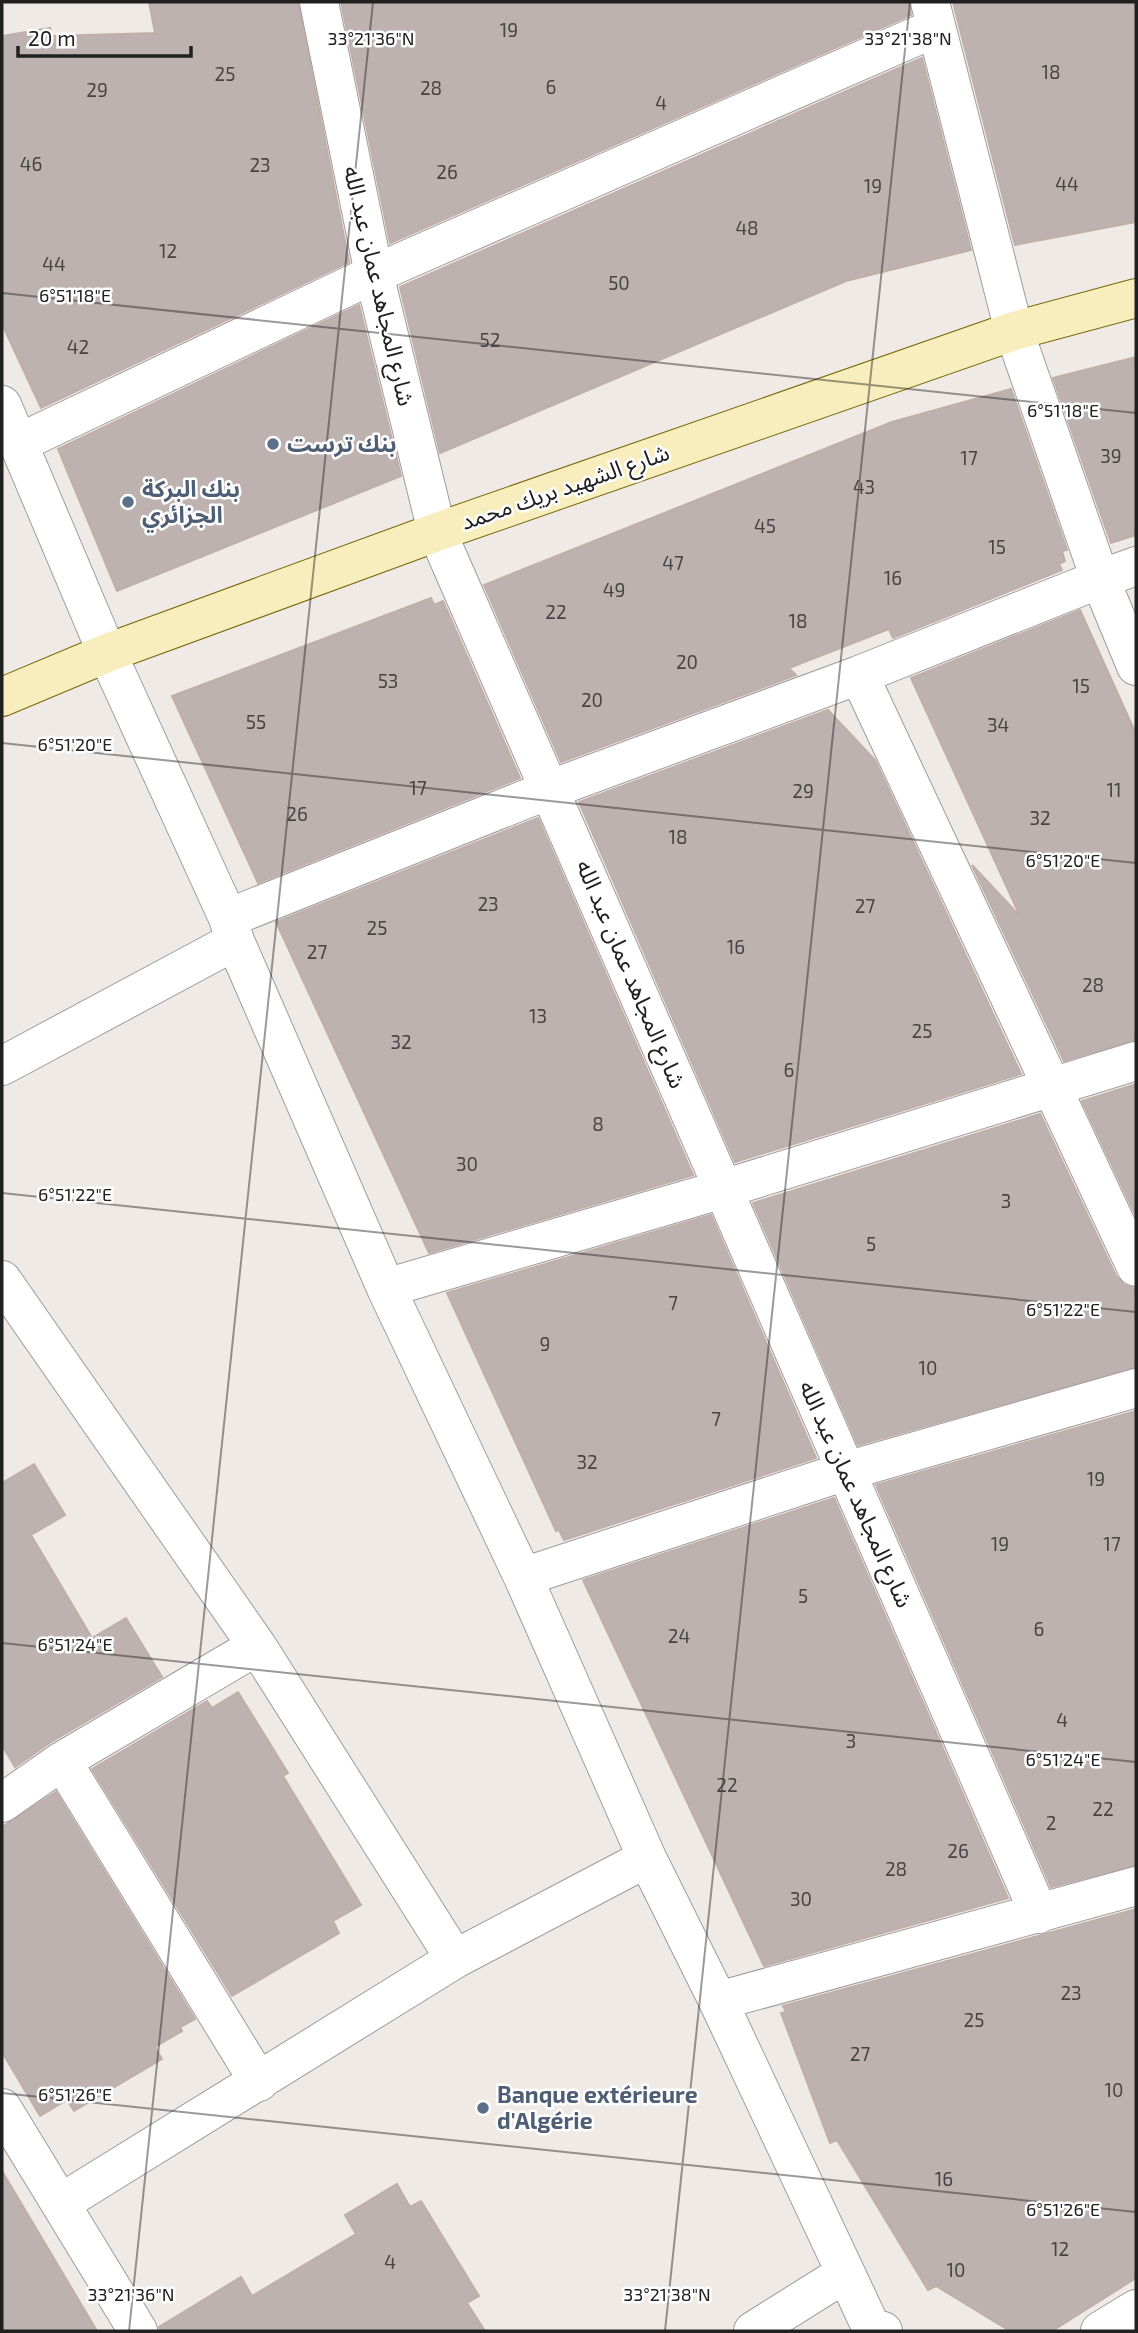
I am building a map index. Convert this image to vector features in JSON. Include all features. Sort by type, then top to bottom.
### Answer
[{"type":"street","name":"شارع المجاهد عمان عبد الله","points":[[319,2],[374,274],[438,532],[1039,1914]]},
{"type":"street","points":[[19,443],[374,274],[933,15],[1014,331],[1100,579],[1136,666]]},
{"type":"street","name":"شارع الشهيد بريك محمد","points":[[2,697],[107,653],[438,532],[1014,331],[1136,298]]},
{"type":"street","points":[[2,405],[107,653],[232,929],[386,1288],[523,1577],[647,1858],[718,2001],[844,2274],[876,2330]]},
{"type":"street","points":[[2,1066],[232,929],[551,789],[859,675],[1136,566]]},
{"type":"street","points":[[859,675],[1136,1267]]},
{"type":"street","points":[[386,1288],[723,1189],[1136,1061]]},
{"type":"street","points":[[2,1279],[257,1646],[455,1959]]},
{"type":"street","points":[[523,1577],[846,1471],[1136,1388]]},
{"type":"street","points":[[2,1803],[62,1761],[257,1646]]},
{"type":"street","points":[[62,1761],[259,2082]]},
{"type":"street","points":[[61,2203],[455,1959],[647,1858]]},
{"type":"street","points":[[718,2001],[1136,1886]]},
{"type":"street","points":[[2,2108],[138,2331]]},
{"type":"street","points":[[753,2331],[844,2274]]},
{"type":"street","points":[[1100,2331],[1136,2309]]},
{"type":"building","points":[[149,2],[298,2],[349,262],[41,408],[2,324],[2,36],[50,28],[52,36],[155,33]]},
{"type":"building","points":[[341,2],[909,2],[911,15],[390,243]]},
{"type":"building","points":[[953,2],[1136,2],[1136,222],[1015,245]]},
{"type":"building","points":[[922,58],[971,250],[846,281],[440,453],[400,287]]},
{"type":"building","name":"بنك ترست","points":[[359,305],[401,476],[117,591],[58,449]]},
{"type":"building","points":[[1136,357],[1136,535],[1111,543],[1053,378]]},
{"type":"building","points":[[1011,389],[1067,550],[1062,551],[1065,561],[1059,564],[1062,570],[893,638],[889,629],[789,668],[796,675],[561,762],[484,585],[892,422]]},
{"type":"building","points":[[431,598],[434,605],[443,601],[520,778],[258,883],[172,696]]},
{"type":"building","points":[[1080,610],[1136,734],[1136,1040],[1064,1061],[972,865],[1020,916],[911,678]]},
{"type":"building","points":[[828,710],[875,760],[1021,1074],[735,1162],[579,802]]},
{"type":"building","points":[[538,818],[693,1175],[429,1253],[276,922]]},
{"type":"building","points":[[1136,1084],[1136,1216],[1082,1101]]},
{"type":"building","points":[[1040,1114],[1116,1276],[1124,1285],[1136,1289],[1136,1367],[858,1445],[753,1203]]},
{"type":"building","points":[[711,1215],[816,1458],[564,1540],[559,1530],[556,1531],[447,1293]]},
{"type":"building","points":[[1136,1411],[1136,1865],[1051,1887],[876,1485]]},
{"type":"building","points":[[34,1464],[65,1515],[31,1535],[92,1638],[126,1618],[162,1677],[51,1742],[15,1767],[2,1745],[2,1483]]},
{"type":"building","points":[[834,1498],[1008,1898],[764,1966],[583,1580]]},
{"type":"building","points":[[238,1692],[288,1773],[283,1776],[361,1905],[333,1921],[339,1933],[232,1996],[92,1769],[207,1701],[212,1708]]},
{"type":"building","points":[[56,1792],[195,2019],[180,2027],[182,2031],[155,2047],[162,2059],[74,2111],[67,2100],[40,2116],[2,2052],[2,1827]]},
{"type":"building","points":[[1136,1909],[1136,2278],[1052,2331],[1010,2331],[936,2286],[928,2290],[837,2140],[830,2143],[781,2013],[786,2012],[783,2006]]},
{"type":"building","points":[[2,2171],[97,2331],[2,2331]]},
{"type":"building","points":[[397,2184],[410,2207],[421,2201],[479,2296],[467,2303],[485,2331],[160,2331],[159,2327],[241,2277],[252,2296],[356,2234],[345,2215]]},
{"type":"place","name":"بنك ترست","points":[[273,444]]},
{"type":"place","name":"بنك البركة الجزائري","points":[[128,502]]},
{"type":"place","name":"Banque extérieure d'Algérie","points":[[483,2108]]}]
